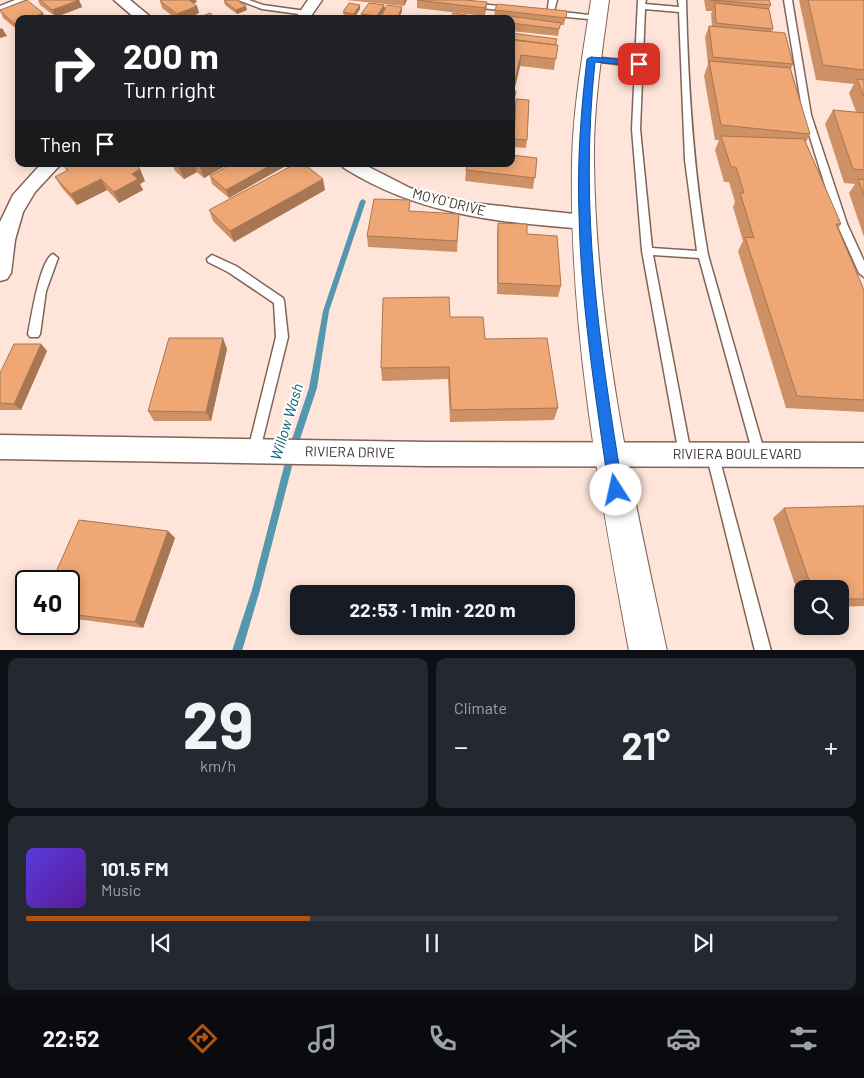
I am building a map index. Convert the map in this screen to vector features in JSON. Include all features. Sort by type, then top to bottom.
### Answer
[{"type":"street","points":[[121,0],[141,15]]},
{"type":"street","points":[[305,15],[315,0]]},
{"type":"street","points":[[599,9],[591,59],[584,132],[584,222],[594,348],[610,454],[648,650]]},
{"type":"street","points":[[0,273],[5,232],[13,210],[28,187],[49,167]]},
{"type":"street","name":"MOYO DRIVE","points":[[354,167],[370,179],[420,197],[475,212],[584,222]]},
{"type":"street","name":"RIVIERA DRIVE","points":[[0,448],[254,450],[427,454],[610,454]]},
{"type":"street","name":"RIVIERA BOULEVARD","points":[[610,454],[864,455]]},
{"type":"lane","points":[[0,8],[21,0]]},
{"type":"lane","points":[[242,0],[262,7],[299,15]]},
{"type":"lane","points":[[550,13],[554,0]]},
{"type":"lane","points":[[788,0],[808,115],[842,224],[864,273]]},
{"type":"lane","points":[[685,454],[647,251],[636,129],[642,3],[683,5],[687,137],[703,255],[759,454]]},
{"type":"lane","points":[[465,4],[522,10]]},
{"type":"lane","points":[[541,12],[599,9]]},
{"type":"lane","points":[[591,59],[639,64]]},
{"type":"lane","points":[[647,251],[703,255]]},
{"type":"lane","points":[[34,334],[41,291],[53,258]]},
{"type":"lane","points":[[212,259],[232,269],[279,301],[282,337],[254,450]]},
{"type":"lane","points":[[712,453],[764,650]]},
{"type":"building","points":[[27,0],[43,13],[38,15],[15,15],[15,24],[0,10]]},
{"type":"building","points":[[40,0],[79,0],[52,10]]},
{"type":"building","points":[[189,0],[197,6],[177,14],[160,1]]},
{"type":"building","points":[[237,0],[246,6],[236,10],[224,1]]},
{"type":"building","points":[[417,0],[465,0],[487,2],[485,8]]},
{"type":"building","points":[[710,0],[769,0],[771,5]]},
{"type":"building","points":[[808,0],[864,0],[864,70],[823,65]]},
{"type":"building","points":[[349,3],[360,5],[354,14],[343,12]]},
{"type":"building","points":[[369,3],[384,5],[378,15],[361,14]]},
{"type":"building","points":[[715,3],[769,9],[773,29],[716,23]]},
{"type":"building","points":[[497,4],[567,11],[566,18],[495,10]]},
{"type":"building","points":[[387,5],[402,7],[399,15],[382,15]]},
{"type":"building","points":[[515,17],[561,23],[559,29],[515,24]]},
{"type":"building","points":[[709,26],[785,33],[793,64],[713,57]]},
{"type":"building","points":[[515,34],[557,39],[555,45],[515,40]]},
{"type":"building","points":[[515,40],[558,45],[556,59],[521,55],[515,79]]},
{"type":"building","points":[[709,61],[790,68],[810,134],[721,125]]},
{"type":"building","points":[[857,79],[864,80],[864,97]]},
{"type":"building","points":[[516,99],[529,100],[527,140],[515,139]]},
{"type":"building","points":[[833,110],[864,113],[864,170],[853,169]]},
{"type":"building","points":[[721,136],[804,139],[841,224],[836,224],[864,290],[864,400],[797,396],[745,237],[754,238],[740,193],[744,193],[736,167],[731,167]]},
{"type":"building","points":[[515,155],[537,158],[535,178],[466,170],[466,167],[515,167]]},
{"type":"building","points":[[65,167],[138,167],[140,169],[132,174],[138,179],[114,192],[101,179],[71,194],[55,177],[68,170]]},
{"type":"building","points":[[226,167],[268,167],[226,190],[210,176]]},
{"type":"building","points":[[289,167],[308,167],[323,179],[230,231],[209,210]]},
{"type":"building","points":[[858,179],[864,180],[864,195]]},
{"type":"building","points":[[374,199],[410,200],[409,211],[459,214],[457,241],[367,236]]},
{"type":"building","points":[[498,223],[527,224],[527,234],[557,236],[561,286],[498,283]]},
{"type":"building","points":[[449,297],[450,317],[483,317],[485,339],[547,338],[558,408],[451,410],[449,367],[381,368],[383,298]]},
{"type":"building","points":[[169,338],[223,338],[206,412],[148,411]]},
{"type":"building","points":[[14,344],[41,344],[14,404],[0,403],[0,373]]},
{"type":"building","points":[[864,506],[864,599],[849,599],[849,580],[809,580],[784,508]]},
{"type":"building","points":[[79,520],[168,531],[135,622],[80,615],[80,570],[57,570]]},
{"type":"waterway","name":"Willow Wash","points":[[237,650],[256,590],[292,451],[313,388],[326,311],[363,201]]},
{"type":"route","points":[[616,490],[594,348],[587,275],[583,160],[585,114],[591,59],[639,64]]}]
